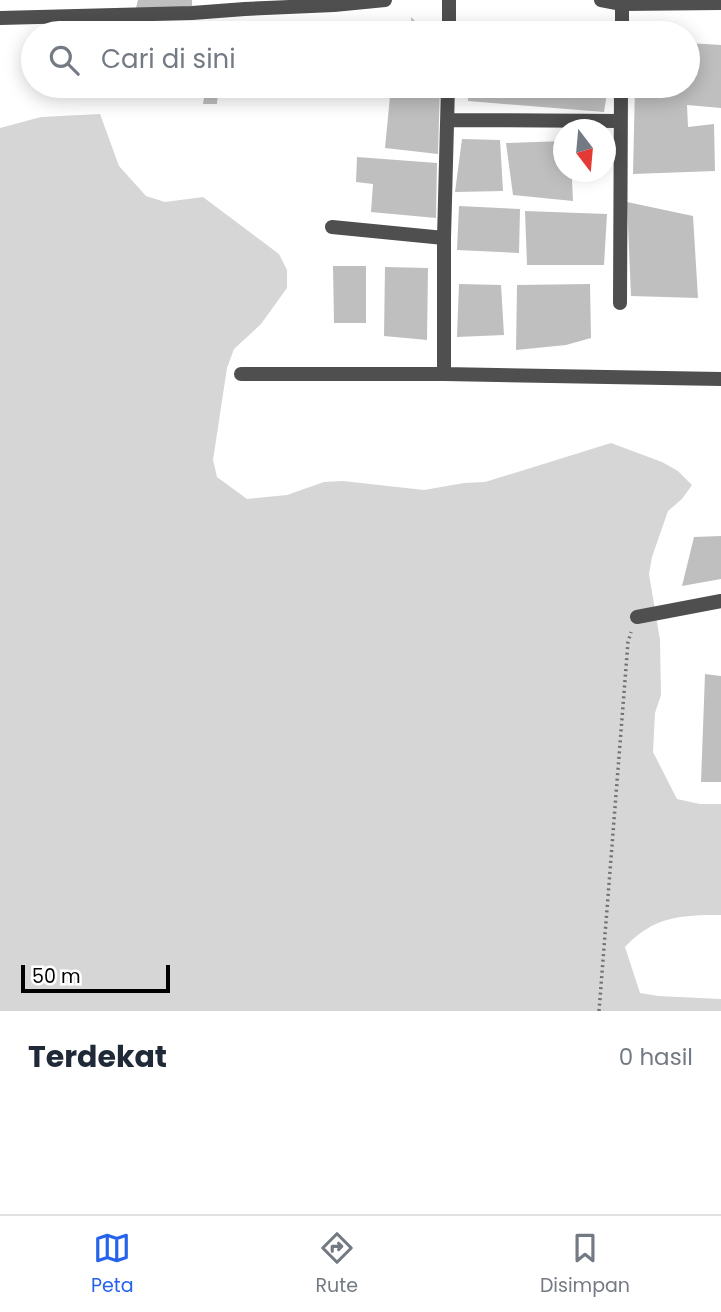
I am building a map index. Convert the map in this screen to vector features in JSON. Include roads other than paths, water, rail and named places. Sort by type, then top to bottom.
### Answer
[{"type":"street","points":[[0,18],[192,13],[385,0]]},
{"type":"street","points":[[449,0],[449,21]]},
{"type":"street","points":[[601,0],[622,4],[721,3]]},
{"type":"street","points":[[622,4],[622,21]]},
{"type":"street","points":[[444,374],[448,98]]},
{"type":"street","points":[[620,303],[621,98]]},
{"type":"street","points":[[448,120],[620,121]]},
{"type":"street","points":[[332,228],[444,238]]},
{"type":"street","points":[[241,374],[444,374],[721,379]]},
{"type":"street","points":[[637,617],[721,601]]}]
